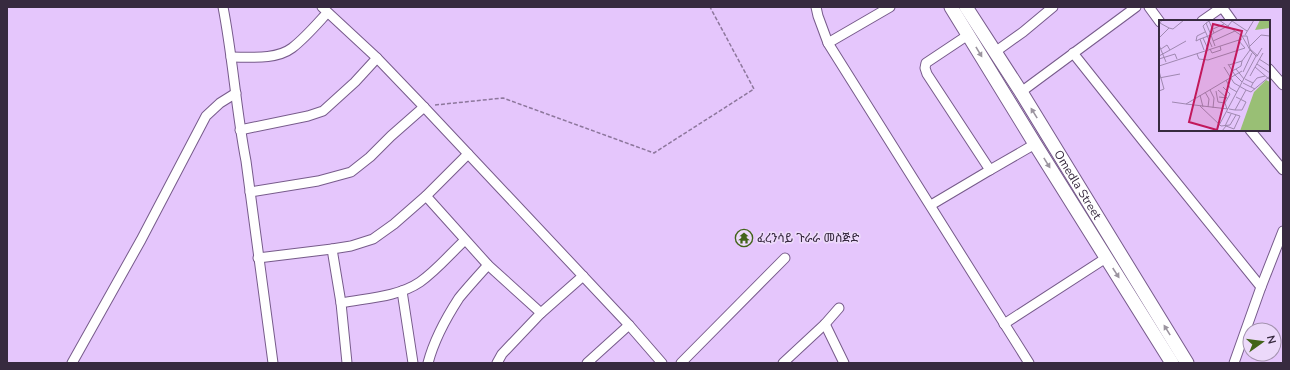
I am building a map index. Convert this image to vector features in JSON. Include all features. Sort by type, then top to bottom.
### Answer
[{"type":"main road","name":"Omedla Street","points":[[951,7],[1034,144],[1161,343],[1172,363]]},
{"type":"main road","name":"Omedla Street","points":[[966,7],[1021,92],[1187,363]]},
{"type":"street","points":[[223,7],[240,130],[246,161],[273,363]]},
{"type":"street","points":[[816,7],[828,43],[1029,363]]},
{"type":"street","points":[[828,43],[890,7]]},
{"type":"street","points":[[995,52],[1023,32],[1053,7]]},
{"type":"street","points":[[1021,92],[1136,7]]},
{"type":"street","points":[[1149,7],[1159,21]]},
{"type":"street","points":[[1203,20],[1222,7],[1231,20]]},
{"type":"street","points":[[231,57],[266,56],[286,52],[301,40],[325,10],[377,58],[424,106],[629,325],[662,363]]},
{"type":"street","points":[[968,35],[926,63],[925,68],[927,74],[990,170]]},
{"type":"street","points":[[1073,53],[1261,287]]},
{"type":"street","points":[[240,130],[308,116],[323,111],[350,87],[377,58]]},
{"type":"street","points":[[1270,69],[1283,85]]},
{"type":"street","points":[[72,363],[206,116],[220,103],[236,93]]},
{"type":"street","points":[[250,192],[318,181],[351,172],[370,158],[391,136],[424,106]]},
{"type":"street","points":[[1251,131],[1283,170]]},
{"type":"street","points":[[930,205],[1034,144]]},
{"type":"street","points":[[258,258],[351,246],[373,239],[394,224],[426,196],[468,154]]},
{"type":"street","points":[[426,196],[488,265],[541,313]]},
{"type":"street","points":[[1234,363],[1283,231]]},
{"type":"street","points":[[341,303],[402,291],[420,282],[465,240]]},
{"type":"street","points":[[332,249],[341,303],[346,363]]},
{"type":"street","points":[[681,363],[785,258]]},
{"type":"street","points":[[1004,324],[1106,258]]},
{"type":"street","points":[[428,363],[448,316],[460,297],[488,265]]},
{"type":"street","points":[[497,363],[502,354],[541,313],[583,276]]},
{"type":"street","points":[[402,291],[413,363]]},
{"type":"street","points":[[783,363],[825,324],[839,308]]},
{"type":"street","points":[[825,324],[844,363]]},
{"type":"street","points":[[588,363],[629,325]]},
{"type":"street","points":[[1161,343],[1164,363]]},
{"type":"path","points":[[424,106],[503,98],[654,153],[754,89],[710,7]]},
{"type":"place","name":"ፈረንሳይ ጉራራ መስጅድ","points":[[744,238]]}]
